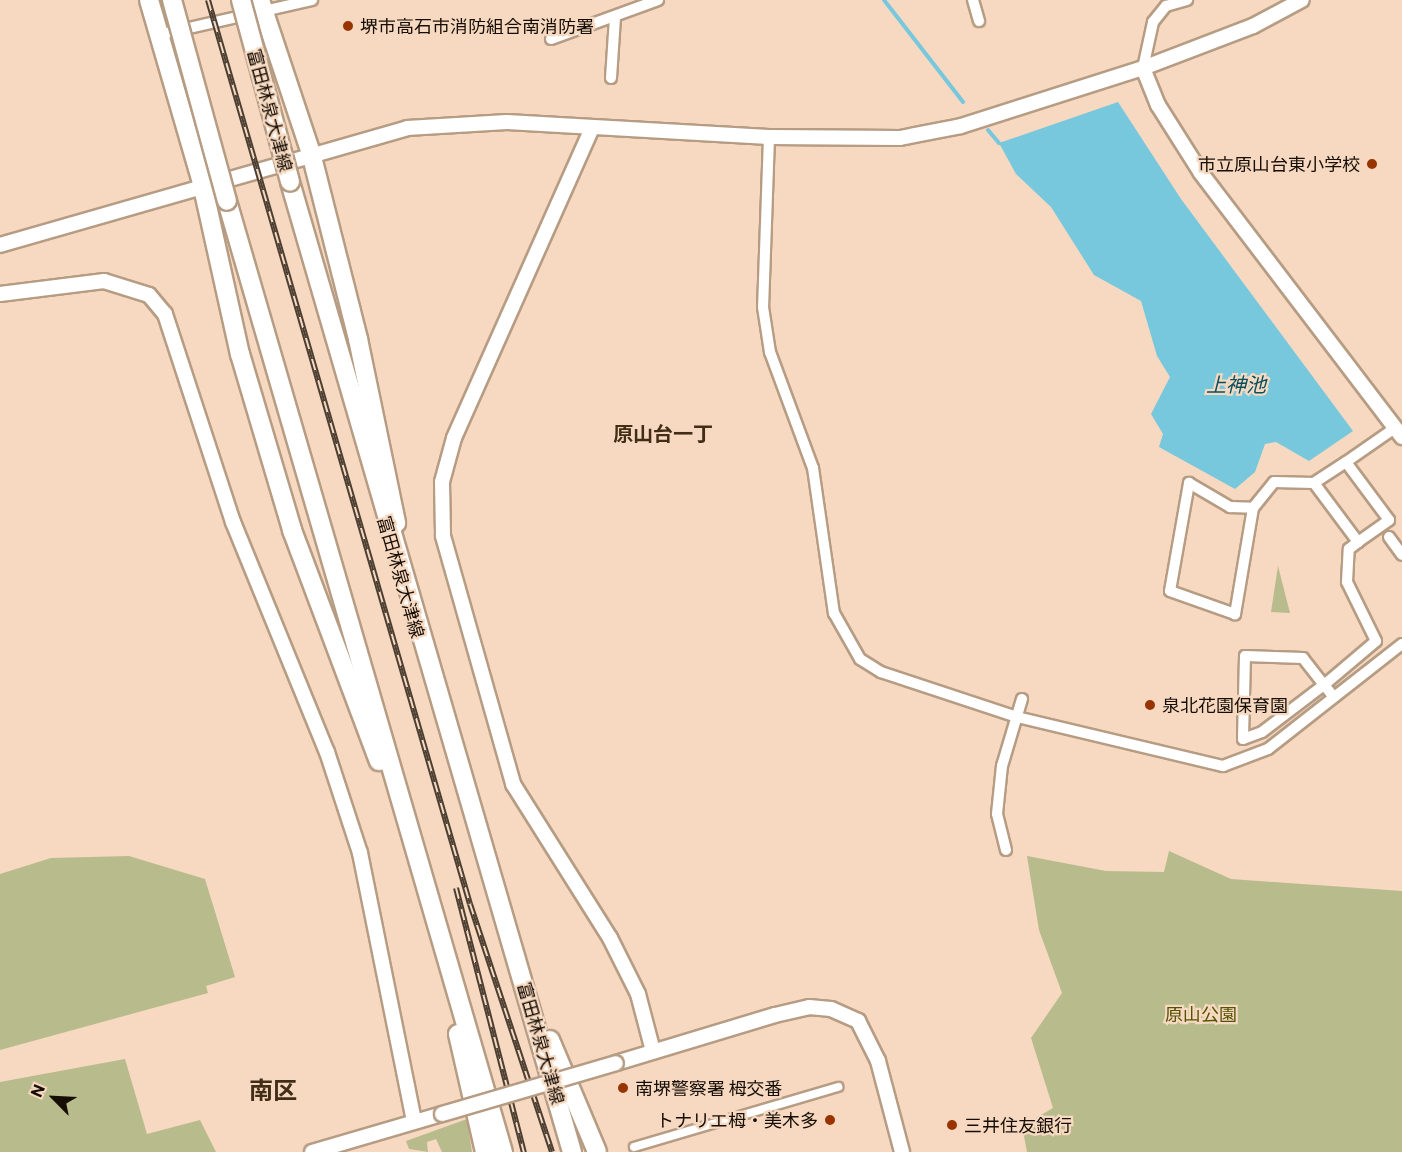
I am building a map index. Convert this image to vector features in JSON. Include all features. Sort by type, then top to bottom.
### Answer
[{"type":"main road","points":[[149,0],[202,183],[240,354],[292,530],[412,837]]},
{"type":"main road","points":[[172,0],[227,201],[503,1152]]},
{"type":"main road","name":"富田林泉大津線","points":[[240,0],[423,651],[525,987],[572,1152]]},
{"type":"main road","points":[[261,6],[311,153],[358,339],[423,651]]},
{"type":"main road","points":[[448,960],[459,1043],[485,1152]]},
{"type":"main road","points":[[525,987],[597,1152]]},
{"type":"street","points":[[158,35],[261,6],[312,0]]},
{"type":"street","points":[[551,39],[657,0]]},
{"type":"street","points":[[973,0],[979,21]]},
{"type":"street","points":[[1187,0],[1166,6],[1153,22],[1143,68],[1158,105],[1201,173],[1398,433],[1314,483],[1274,482],[1253,508],[1235,614],[1170,591],[1189,483],[1230,507],[1253,508]]},
{"type":"street","points":[[0,246],[202,183],[407,128],[507,122],[769,137],[900,138],[941,130],[1143,68],[1253,26],[1302,0]]},
{"type":"street","points":[[611,78],[615,17]]},
{"type":"street","points":[[592,128],[454,438],[442,482],[443,536],[513,784],[610,938],[638,994],[653,1051]]},
{"type":"street","points":[[769,137],[767,330],[813,468],[834,613],[842,636],[860,659],[881,672],[1017,717],[1223,766],[1268,749],[1402,644]]},
{"type":"street","points":[[0,294],[104,281],[149,295],[165,314],[233,522],[327,752],[360,853],[414,1120]]},
{"type":"street","points":[[1333,696],[1324,685],[1303,658],[1245,656],[1243,739],[1262,732],[1324,685],[1376,641],[1347,582],[1349,549],[1389,520],[1346,462]]},
{"type":"street","points":[[1314,483],[1358,542]]},
{"type":"street","points":[[1389,537],[1402,555]]},
{"type":"street","points":[[1006,850],[997,814],[1022,699]]},
{"type":"street","points":[[312,1152],[414,1120],[442,1114],[809,1007],[831,1008],[858,1021],[878,1061],[902,1152]]},
{"type":"street","points":[[634,1147],[838,1087]]},
{"type":"green space","points":[[1278,566],[1290,613],[1271,612]]},
{"type":"green space","name":"原山公園","points":[[1169,851],[1231,879],[1402,891],[1402,1152],[1027,1152],[1022,1126],[1053,1108],[1031,1038],[1062,993],[1039,930],[1027,856],[1106,871],[1164,872]]},
{"type":"green space","points":[[129,856],[205,879],[235,977],[206,986],[208,993],[0,1050],[0,874],[51,858]]},
{"type":"green space","points":[[125,1059],[147,1134],[200,1120],[216,1152],[0,1152],[0,1082]]},
{"type":"green space","points":[[467,1119],[472,1152],[442,1152],[436,1139],[427,1142],[428,1152],[409,1149],[406,1141]]},
{"type":"water","name":"上神池","points":[[1118,102],[1181,199],[1353,431],[1309,461],[1276,442],[1265,444],[1255,472],[1235,489],[1159,447],[1163,434],[1151,414],[1170,377],[1157,356],[1141,301],[1094,275],[1051,207],[1016,174],[999,143]]},
{"type":"waterway","points":[[884,0],[963,102]]},
{"type":"waterway","points":[[988,130],[999,143]]},
{"type":"railway","points":[[208,0],[470,904],[552,1152]]},
{"type":"railway","points":[[456,888],[524,1152]]},
{"type":"place","name":"堺市高石市消防組合南消防署","points":[[348,26]]},
{"type":"place","name":"市立原山台東小学校","points":[[1372,164]]},
{"type":"place","name":"泉北花園保育園","points":[[1150,705]]},
{"type":"place","name":"南堺警察署 栂交番","points":[[623,1088]]},
{"type":"place","name":"トナリエ栂・美木多","points":[[830,1120]]},
{"type":"place","name":"三井住友銀行","points":[[952,1125]]},
{"type":"district","name":"原山台一丁","points":[[663,433]]},
{"type":"district","name":"南区","points":[[273,1090]]}]
